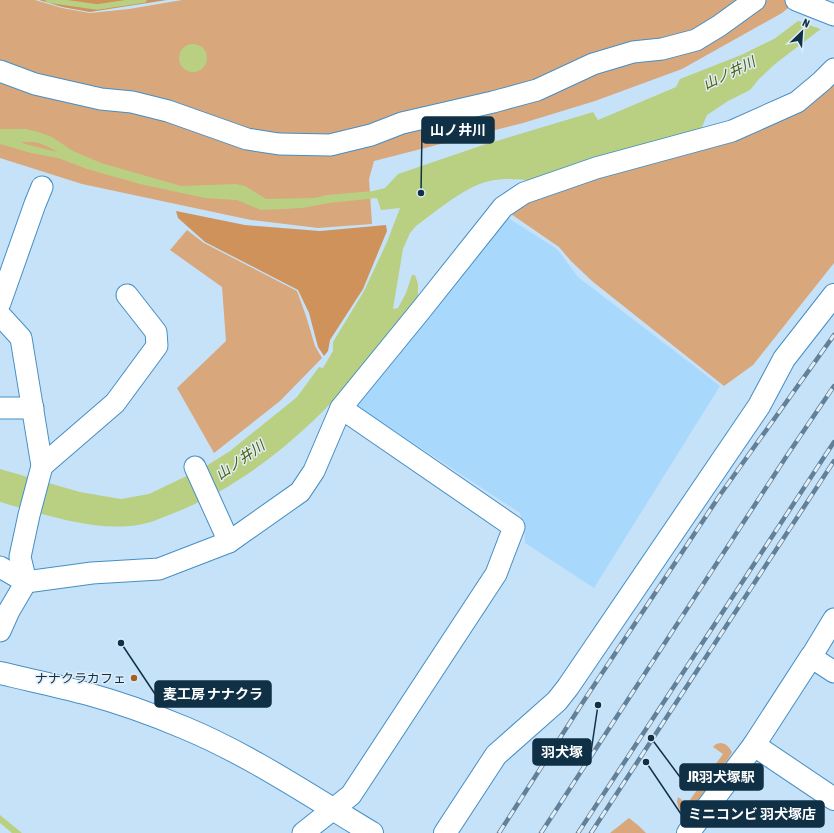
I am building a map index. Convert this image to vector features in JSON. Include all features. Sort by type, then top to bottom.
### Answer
[{"type":"street","points":[[0,71],[35,84],[101,99],[132,102],[168,111],[247,139],[279,144],[330,146],[402,123],[493,102],[537,90],[593,64],[633,52],[662,49],[696,40],[719,26],[755,0]]},
{"type":"street","points":[[796,0],[834,15]]},
{"type":"street","points":[[0,567],[26,582],[92,573],[159,568],[229,542],[300,492],[314,471],[340,408],[503,208],[524,193],[596,168],[732,131],[797,102],[834,69]]},
{"type":"street","points":[[0,303],[42,187]]},
{"type":"street","points":[[40,473],[115,403],[156,346],[156,332],[127,294]]},
{"type":"street","points":[[445,833],[496,755],[557,702],[568,687],[759,406],[784,359],[834,295]]},
{"type":"street","points":[[0,315],[21,338],[33,408],[40,473],[20,557],[26,582],[9,611],[0,631]]},
{"type":"street","points":[[0,408],[33,408]]},
{"type":"street","points":[[303,833],[351,794],[496,574],[514,527],[340,408]]},
{"type":"street","points":[[194,467],[229,542]]},
{"type":"street","points":[[690,832],[754,745],[811,657],[834,618]]},
{"type":"street","points":[[811,657],[834,672]]},
{"type":"street","points":[[0,673],[89,694],[144,712],[186,728],[228,748],[372,833]]},
{"type":"street","points":[[754,745],[834,799]]},
{"type":"shaded area","points":[[0,0],[35,0],[62,8],[90,13],[129,9],[182,0],[798,0],[782,13],[682,69],[595,101],[523,123],[374,161],[369,179],[372,224],[318,228],[251,220],[82,184],[0,158]]},
{"type":"shaded area","points":[[39,0],[167,0],[90,12],[62,7]]},
{"type":"shaded area","points":[[834,77],[834,263],[753,365],[724,386],[592,281],[559,247],[511,214],[518,202],[742,134]]},
{"type":"shaded area","points":[[176,211],[245,225],[320,231],[386,225],[387,231],[363,289],[330,340],[328,351],[324,356],[318,347],[309,313],[298,290],[205,242],[178,218]]},
{"type":"shaded area","points":[[508,218],[557,249],[578,277],[720,386],[594,588],[525,543],[524,528],[520,513],[354,404]]},
{"type":"shaded area","points":[[187,230],[204,243],[297,291],[315,346],[322,358],[280,401],[214,453],[177,388],[226,341],[222,287],[170,250]]},
{"type":"shaded area","points":[[720,743],[730,748],[732,752],[728,759],[689,812],[679,809],[677,802],[678,797],[687,804],[723,754],[713,747]]},
{"type":"shaded area","points":[[629,818],[646,833],[610,833]]},
{"type":"water","points":[[826,0],[834,0],[834,19],[775,64],[750,90],[728,101],[707,115],[700,132],[533,181],[506,179],[490,181],[461,193],[416,226],[410,233],[403,249],[393,309],[398,308],[406,293],[412,275],[415,275],[418,284],[418,298],[335,399],[315,419],[261,465],[221,491],[200,502],[161,518],[143,524],[114,527],[64,520],[0,502],[0,469],[80,492],[121,499],[149,494],[203,468],[230,451],[297,397],[319,367],[323,368],[333,351],[333,342],[364,291],[387,242],[400,208],[381,210],[377,198],[329,203],[302,208],[261,210],[237,200],[205,198],[140,184],[87,169],[58,158],[31,153],[0,144],[0,129],[26,129],[38,132],[52,137],[73,151],[101,163],[181,186],[236,184],[245,186],[266,199],[314,198],[327,195],[373,191],[385,188],[398,174],[483,145],[593,112],[598,120],[676,87],[680,79],[741,55],[774,39]],"holes":[[[21,142],[44,145],[57,152]]]},
{"type":"water","points":[[193,44],[203,48],[207,58],[203,68],[193,72],[183,68],[179,58],[183,48]]},
{"type":"water","points":[[0,815],[22,833],[12,833],[0,823]]},
{"type":"pier","points":[[822,0],[834,0],[834,21],[823,30],[796,20]]},
{"type":"waterway","points":[[48,0],[97,7],[144,0]]},
{"type":"railway","points":[[499,833],[585,699],[720,495],[834,335]]},
{"type":"railway","points":[[541,833],[786,457],[834,386]]},
{"type":"railway","points":[[578,833],[834,442]]},
{"type":"railway","points":[[591,833],[834,461]]},
{"type":"place","name":"山ノ井川","points":[[421,193]]},
{"type":"place","name":"麦工房 ナナクラ","points":[[121,643]]},
{"type":"place","name":"ナナクラカフェ","points":[[134,678]]},
{"type":"place","name":"羽犬塚","points":[[598,705]]},
{"type":"place","name":"JR羽犬塚駅","points":[[651,738]]},
{"type":"place","name":"ミニコンビ 羽犬塚店","points":[[646,762]]}]
